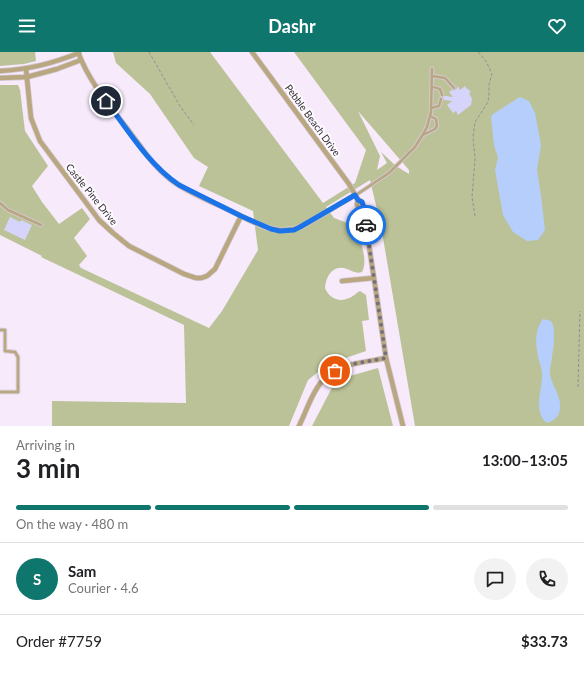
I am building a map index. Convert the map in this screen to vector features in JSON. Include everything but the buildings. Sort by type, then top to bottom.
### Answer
[{"type":"street","name":"Pebble Beach Drive","points":[[252,52],[357,197],[356,204],[361,216],[365,219],[386,358],[403,426]]},
{"type":"street","points":[[0,71],[26,69],[54,63],[79,53],[81,60],[91,78],[106,101],[155,165],[179,185],[241,216],[271,229],[280,231],[294,230],[357,197]]},
{"type":"street","points":[[0,78],[27,77],[57,69],[81,60]]},
{"type":"street","name":"Castle Pine Drive","points":[[26,69],[31,118],[37,135],[44,147],[99,220],[122,241],[136,250],[184,274],[201,278],[207,276],[215,269],[241,216]]},
{"type":"street","points":[[342,282],[373,278]]},
{"type":"street","points":[[299,426],[316,390],[330,374],[345,366],[386,358]]},
{"type":"lane","points":[[357,197],[390,173],[415,147],[423,135],[430,116],[432,69]]},
{"type":"lane","points":[[432,76],[445,78],[454,88]]},
{"type":"lane","points":[[432,87],[440,88],[442,90],[442,95]]},
{"type":"lane","points":[[431,108],[439,106],[442,99]]},
{"type":"lane","points":[[423,135],[437,126],[436,119],[430,116]]},
{"type":"lane","points":[[0,203],[8,210],[41,225]]},
{"type":"lane","points":[[0,330],[5,330],[5,351],[15,352],[18,357],[18,392],[0,392]]},
{"type":"path","points":[[149,52],[180,106],[194,125]]},
{"type":"path","points":[[475,216],[472,197],[475,159],[473,137],[476,122],[488,102],[489,84],[492,74],[486,61],[478,52]]},
{"type":"path","points":[[578,387],[580,311]]},
{"type":"green space","points":[[0,52],[35,52],[36,61],[24,64],[0,66]]},
{"type":"green space","points":[[113,52],[210,52],[323,203],[355,183],[366,150],[294,52],[584,52],[584,426],[415,426],[381,226],[370,180],[326,207],[334,218],[353,225],[364,255],[364,267],[362,272],[360,273],[338,268],[329,275],[325,288],[332,297],[338,300],[350,297],[360,291],[366,295],[369,320],[362,321],[366,351],[328,364],[308,380],[289,426],[52,426],[52,401],[186,403],[184,325],[41,257],[42,256],[0,235],[0,85],[18,85],[20,90],[25,131],[48,166],[32,186],[42,202],[59,224],[82,208],[90,219],[74,238],[87,256],[79,265],[81,268],[209,328],[222,311],[258,250],[253,211],[199,186],[208,167],[194,158],[150,94],[116,63]],"holes":[[[358,111],[409,170],[409,174],[396,166],[381,152],[387,163],[377,170],[380,156]]]},
{"type":"green space","points":[[378,368],[393,426],[312,426],[336,380]]},
{"type":"water","points":[[520,97],[529,101],[535,113],[541,145],[537,170],[545,230],[538,240],[527,241],[513,232],[503,215],[495,170],[498,158],[494,145],[491,117],[493,114]]},
{"type":"water","points":[[543,319],[551,321],[553,325],[554,340],[550,375],[560,403],[558,415],[547,423],[540,412],[539,406],[542,372],[536,341],[538,329]]},
{"type":"way so far","points":[[335,371],[345,366],[386,358],[366,225]]},
{"type":"route","points":[[106,101],[155,165],[170,179],[241,216],[271,229],[280,231],[294,230],[309,223],[355,195],[358,200],[362,202],[366,214],[366,225]]}]
